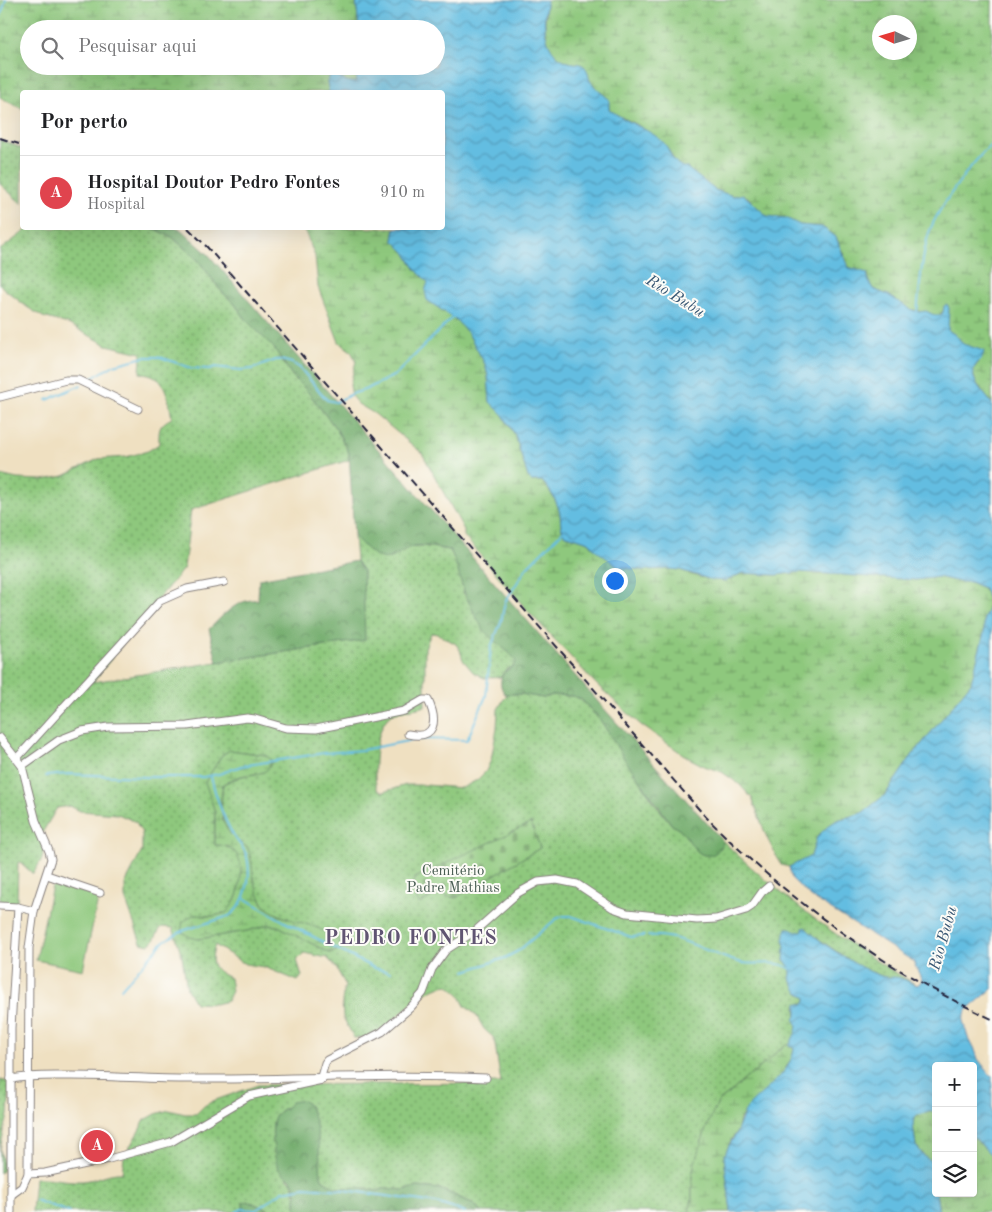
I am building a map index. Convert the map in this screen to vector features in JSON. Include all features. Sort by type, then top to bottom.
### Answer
[{"type":"street","points":[[0,397],[66,380],[78,380],[138,409]]},
{"type":"street","points":[[17,758],[160,601],[186,589],[224,582]]},
{"type":"street","points":[[22,766],[65,737],[82,731],[108,727],[166,727],[246,718],[286,728],[316,729],[404,711],[423,700],[428,700],[433,715],[432,728],[422,736],[408,734]]},
{"type":"street","points":[[0,738],[22,766],[36,821],[51,855],[47,875],[34,911],[28,961],[28,1174],[22,1187],[11,1195]]},
{"type":"street","points":[[47,875],[100,892]]},
{"type":"street","points":[[320,1078],[327,1060],[382,1032],[411,1007],[426,989],[432,969],[446,950],[475,931],[518,893],[538,882],[556,880],[577,884],[617,910],[627,913],[697,920],[716,919],[746,910],[752,906],[769,886]]},
{"type":"street","points":[[0,906],[18,907],[34,911]]},
{"type":"street","points":[[11,1212],[12,1028],[18,907]]},
{"type":"street","points":[[11,1079],[29,1076],[235,1079],[320,1078]]},
{"type":"street","points":[[28,1174],[46,1173],[109,1159],[171,1142],[249,1096],[320,1078],[332,1076],[443,1076],[486,1078]]},
{"type":"green space","points":[[0,0],[356,0],[358,20],[20,20],[20,75],[337,75],[327,82],[329,90],[20,90],[20,108],[0,97]]},
{"type":"green space","points":[[547,0],[992,0],[992,404],[974,378],[975,367],[979,362],[974,353],[948,330],[948,314],[944,308],[943,312],[938,316],[910,309],[888,295],[873,289],[869,282],[849,267],[836,237],[822,227],[800,225],[777,217],[767,216],[748,197],[733,196],[715,190],[687,168],[681,167],[676,163],[667,148],[654,136],[609,109],[608,99],[579,68],[556,56],[549,45],[545,21]]},
{"type":"green space","points":[[337,75],[357,75],[357,82],[342,79]]},
{"type":"green space","points":[[0,140],[20,147],[20,202],[0,184]]},
{"type":"green space","points":[[26,230],[156,230],[172,237],[198,260],[221,291],[274,348],[293,377],[308,392],[337,430],[349,453],[349,460],[191,510],[184,568],[93,682],[364,640],[363,571],[356,561],[354,536],[363,545],[391,557],[407,548],[419,546],[450,550],[457,565],[464,593],[482,627],[509,651],[517,662],[513,667],[507,669],[501,677],[484,678],[473,672],[463,660],[456,644],[438,634],[431,633],[425,648],[425,706],[391,715],[381,728],[375,761],[377,789],[383,792],[406,785],[462,788],[477,780],[486,771],[491,760],[497,728],[498,709],[507,694],[521,694],[543,698],[553,695],[573,696],[581,699],[601,721],[656,805],[672,825],[683,832],[688,840],[721,848],[723,841],[768,882],[815,919],[865,954],[917,985],[912,985],[902,979],[884,977],[859,967],[810,933],[792,935],[783,942],[786,946],[784,960],[790,968],[790,978],[799,993],[806,997],[806,1002],[803,1004],[799,1003],[796,1006],[796,1033],[789,1046],[786,1044],[719,1101],[707,1126],[695,1162],[689,1212],[482,1212],[472,1203],[440,1189],[417,1187],[403,1190],[386,1188],[377,1191],[365,1188],[337,1188],[323,1180],[321,1176],[314,1122],[309,1105],[294,1105],[280,1111],[275,1119],[273,1128],[277,1149],[288,1179],[292,1182],[294,1189],[295,1212],[273,1212],[255,1204],[240,1212],[32,1212],[35,1178],[83,1181],[122,1173],[124,1157],[145,1120],[169,1110],[185,1114],[196,1114],[213,1101],[258,1085],[501,1083],[494,1038],[484,1029],[476,1015],[465,1006],[459,994],[449,985],[436,988],[424,994],[379,1031],[367,1036],[354,1038],[343,1017],[342,1001],[345,984],[335,966],[327,958],[304,953],[297,960],[302,976],[298,981],[264,967],[245,964],[215,945],[212,957],[213,965],[219,972],[230,978],[232,991],[227,1001],[215,1004],[195,1003],[187,989],[182,956],[173,928],[162,927],[149,945],[141,943],[125,898],[125,884],[142,851],[142,833],[136,822],[118,814],[80,811],[70,806],[57,808],[42,833],[44,848],[42,859],[33,874],[18,862],[17,906],[0,903],[0,475],[17,479],[43,480],[64,476],[98,459],[126,457],[148,451],[159,444],[160,428],[172,418],[167,395],[160,382],[149,374],[140,373],[141,353],[107,345],[68,324],[43,317],[27,307],[0,284],[0,250]],"holes":[[[230,750],[265,755],[256,774],[242,776],[223,784],[223,818],[232,836],[248,848],[257,892],[266,909],[284,917],[330,953],[278,926],[267,925],[247,931],[198,939],[193,915],[214,916],[227,913],[236,898],[241,879],[240,862],[237,855],[232,849],[215,845],[215,812],[209,791],[209,776],[222,755]],[[531,823],[540,848],[455,898],[439,893]]]},
{"type":"green space","points":[[156,230],[181,230],[208,254],[599,703],[723,841],[717,851],[711,855],[701,854],[682,832],[672,825],[625,760],[601,721],[581,699],[573,696],[553,695],[543,698],[521,694],[505,694],[501,686],[501,679],[505,672],[513,667],[516,661],[483,629],[465,594],[450,550],[415,546],[385,559],[370,552],[354,536],[349,453],[337,430],[308,392],[293,377],[274,348],[221,291],[198,260],[172,237]]},
{"type":"green space","points":[[303,230],[395,230],[393,240],[405,252],[416,270],[428,282],[427,300],[457,320],[468,333],[485,364],[490,402],[503,415],[515,435],[528,477],[531,481],[542,481],[553,496],[559,509],[564,534],[589,542],[619,567],[641,570],[680,570],[699,577],[726,581],[742,573],[776,575],[800,572],[916,580],[938,577],[960,582],[970,582],[984,588],[988,600],[988,610],[984,618],[984,633],[971,683],[911,757],[885,795],[862,813],[837,820],[817,837],[811,856],[806,860],[789,867],[781,865],[767,838],[752,798],[739,784],[722,772],[704,766],[687,757],[641,725],[596,684],[527,610],[464,536],[464,530],[422,453],[375,414],[358,404],[352,397],[350,385],[356,361],[351,351],[339,342],[318,287],[315,256]]},
{"type":"green space","points":[[356,561],[363,571],[365,640],[217,662],[209,629],[237,605],[250,600],[258,600],[259,579]]},
{"type":"green space","points":[[230,750],[265,755],[271,759],[265,771],[241,776],[223,784],[221,797],[223,818],[228,830],[234,838],[248,848],[256,888],[262,902],[267,908],[277,914],[314,927],[332,936],[341,943],[340,950],[330,953],[278,926],[267,925],[247,931],[198,939],[190,937],[181,931],[183,922],[193,915],[214,916],[226,913],[237,896],[241,879],[240,862],[232,849],[215,845],[215,812],[205,782],[222,755]]},
{"type":"green space","name":"Cemitério Padre Mathias","points":[[531,823],[540,848],[455,898],[439,893],[419,904],[413,890],[415,878]]},
{"type":"green space","points":[[52,886],[99,895],[83,970],[36,960]]},
{"type":"green space","points":[[786,1044],[794,1048],[793,1056],[781,1076],[747,1109],[740,1119],[738,1130],[731,1140],[724,1157],[731,1212],[689,1212],[695,1162],[707,1126],[719,1101]]},
{"type":"green space","points":[[0,1080],[10,1082],[8,1115],[0,1149]]},
{"type":"green space","points":[[304,1100],[313,1115],[316,1125],[323,1180],[337,1188],[359,1187],[377,1191],[386,1188],[403,1190],[417,1187],[440,1189],[472,1203],[482,1212],[295,1212],[295,1188],[292,1181],[278,1168],[274,1150],[273,1128],[275,1117],[278,1113],[291,1102]]},
{"type":"green space","points":[[932,1111],[932,1163],[916,1146],[913,1125],[914,1118]]},
{"type":"green space","points":[[977,1140],[992,1156],[992,1212],[939,1212],[937,1197],[977,1197]]},
{"type":"green space","points":[[0,1149],[3,1171],[0,1173]]},
{"type":"green space","points":[[248,1201],[273,1212],[240,1212],[243,1210],[243,1203]]},
{"type":"water","name":"Rio Bubu","points":[[356,0],[547,0],[545,8],[546,35],[558,57],[584,66],[590,81],[609,99],[609,109],[661,140],[677,164],[687,168],[715,190],[733,196],[743,194],[767,216],[786,218],[800,225],[822,227],[836,237],[848,267],[867,273],[873,289],[918,312],[926,311],[934,315],[941,315],[944,306],[947,304],[949,308],[948,330],[957,336],[963,344],[984,351],[973,375],[978,386],[992,404],[992,989],[966,1011],[963,1021],[969,1041],[974,1047],[978,1059],[992,1077],[992,1156],[977,1140],[977,1062],[932,1062],[932,1111],[918,1115],[914,1118],[913,1125],[916,1146],[932,1163],[932,1197],[937,1197],[939,1212],[731,1212],[724,1157],[747,1108],[782,1074],[792,1058],[794,1048],[789,1046],[797,1029],[794,1019],[797,1015],[797,1003],[803,1004],[806,1002],[806,997],[797,991],[790,978],[790,968],[784,961],[785,946],[783,939],[787,928],[796,932],[802,931],[805,927],[820,941],[866,970],[885,977],[898,977],[918,985],[922,980],[913,961],[811,897],[792,879],[789,867],[811,856],[817,837],[828,826],[837,820],[862,813],[885,795],[911,757],[971,683],[984,633],[984,618],[988,610],[988,600],[984,588],[970,582],[960,582],[938,577],[916,580],[800,572],[776,575],[742,573],[726,581],[712,580],[680,570],[641,570],[619,567],[597,551],[589,542],[564,534],[559,509],[553,496],[542,481],[531,481],[528,477],[515,435],[503,415],[490,402],[485,364],[468,333],[456,320],[427,300],[425,291],[428,282],[416,270],[405,252],[393,240],[395,230],[445,230],[445,90],[329,90],[327,82],[330,75],[349,82],[356,82],[357,75],[445,75],[445,20],[358,20]]},
{"type":"waterway","points":[[0,19],[6,0]]},
{"type":"waterway","points":[[917,312],[924,254],[932,226],[946,200],[975,162],[992,144]]},
{"type":"waterway","points":[[87,381],[114,365],[144,357],[160,357],[191,368],[210,369],[215,367],[241,370],[252,369],[281,360],[292,363],[300,368],[327,400],[336,402],[395,375],[453,317]]},
{"type":"waterway","points":[[47,400],[81,385]]},
{"type":"waterway","points":[[46,776],[68,774],[203,777],[219,774],[241,766],[324,753],[362,750],[418,739],[467,740],[486,696],[491,647],[501,622],[505,602],[527,567],[563,531]]},
{"type":"waterway","points":[[121,989],[164,941],[182,931],[229,916],[240,905],[243,898],[249,873],[247,857],[226,821],[211,777]]},
{"type":"waterway","points":[[244,898],[356,959],[374,968],[390,972]]},
{"type":"waterway","points":[[465,971],[505,958],[518,951],[556,919],[563,916],[571,916],[631,937],[644,936]]},
{"type":"waterway","points":[[648,936],[660,936],[683,941],[738,962],[751,964],[772,963],[791,969]]},
{"type":"waterway","points":[[236,1212],[242,1209],[256,1210],[283,1191],[305,1187],[344,1190],[436,1203],[465,1212]]},
{"type":"waterway","points":[[35,1200],[69,1212]]},
{"type":"railway","points":[[0,138],[20,144]]},
{"type":"railway","points":[[190,230],[207,247],[704,815],[769,876],[839,930],[913,978],[992,1019]]},
{"type":"place","name":"Hospital Doutor Pedro Fontes","points":[[97,1146]]},
{"type":"district","name":"PEDRO FONTES","points":[[411,937]]}]
